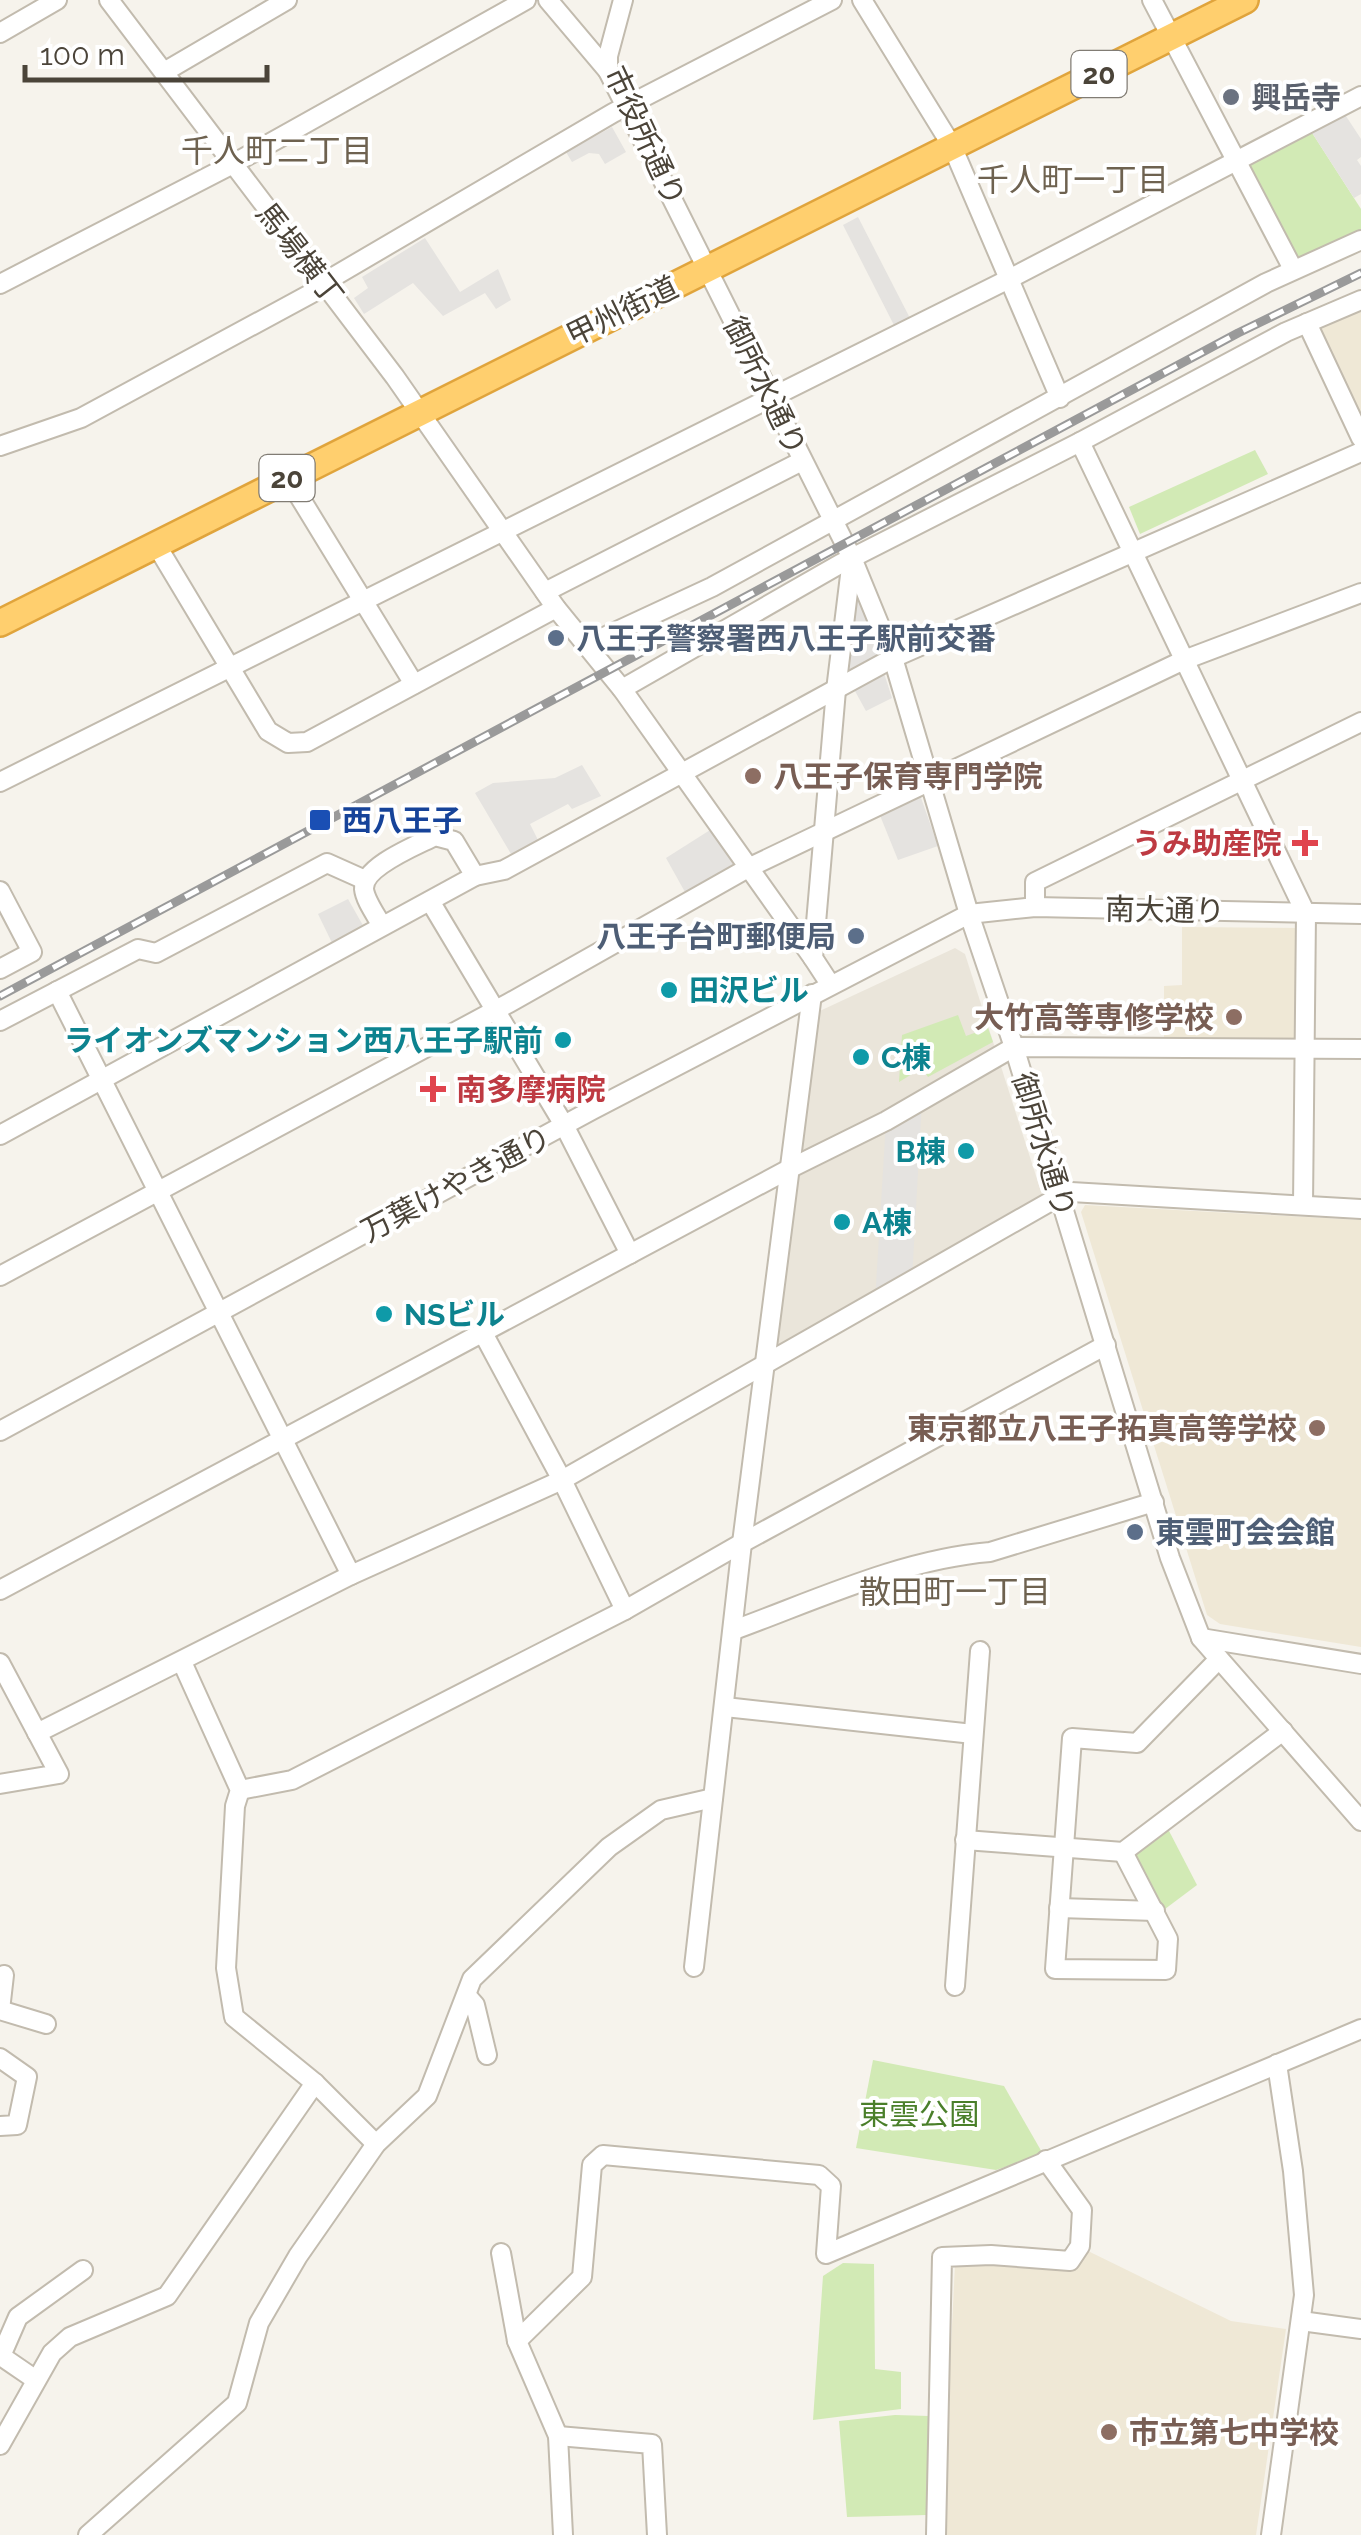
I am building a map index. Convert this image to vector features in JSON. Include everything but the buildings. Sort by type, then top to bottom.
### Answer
[{"type":"highway","name":"甲州街道","points":[[0,623],[1244,0]]},
{"type":"street","points":[[0,33],[57,0]]},
{"type":"street","name":"馬場横丁","points":[[109,0],[324,285],[556,608],[603,664],[830,984]]},
{"type":"street","points":[[164,72],[287,0]]},
{"type":"street","points":[[0,284],[231,164],[526,0]]},
{"type":"street","points":[[548,0],[608,71]]},
{"type":"street","name":"市役所通り","points":[[623,0],[608,56],[608,71],[708,269]]},
{"type":"street","points":[[0,446],[81,418],[324,285],[612,113],[832,0]]},
{"type":"street","points":[[862,0],[952,146],[1060,398]]},
{"type":"street","points":[[1152,0],[1292,269]]},
{"type":"street","points":[[0,782],[1008,279],[1361,96]]},
{"type":"street","points":[[587,646],[712,586],[1292,269],[1361,240]]},
{"type":"street","name":"御所水通り","points":[[708,269],[852,558],[893,658],[1170,1558],[1201,1638],[1361,1821]]},
{"type":"street","points":[[622,690],[852,558],[1307,323],[1361,300]]},
{"type":"street","points":[[1307,323],[1361,438]]},
{"type":"street","points":[[1080,442],[1306,914],[1303,1205]]},
{"type":"street","points":[[0,1135],[475,876],[504,870],[893,658],[1361,452]]},
{"type":"street","points":[[545,592],[802,462]]},
{"type":"street","points":[[288,478],[414,684]]},
{"type":"street","points":[[157,546],[268,732],[296,744],[307,742],[556,608]]},
{"type":"street","points":[[813,958],[836,690],[852,558]]},
{"type":"street","points":[[0,1276],[493,1011],[748,868],[1184,660],[1361,593]]},
{"type":"street","points":[[1036,907],[1034,882],[1361,722]]},
{"type":"street","points":[[382,926],[364,891],[365,880],[373,869],[436,836],[454,841],[475,876]]},
{"type":"street","points":[[0,1021],[138,949],[156,953],[327,863],[365,880]]},
{"type":"street","points":[[0,891],[32,952],[0,969]]},
{"type":"street","points":[[430,901],[564,1125],[630,1254]]},
{"type":"street","name":"南大通り","points":[[969,914],[1036,907],[1361,914]]},
{"type":"street","name":"万葉けやき通り","points":[[0,1432],[564,1125],[969,914]]},
{"type":"street","points":[[56,991],[351,1575]]},
{"type":"street","points":[[694,1967],[742,1542],[812,994]]},
{"type":"street","points":[[0,1590],[886,1121],[1014,1046],[1361,1050]]},
{"type":"street","points":[[37,1733],[351,1575],[562,1480],[1060,1196],[1071,1192],[1361,1209]]},
{"type":"street","points":[[483,1334],[562,1480],[625,1610]]},
{"type":"street","points":[[240,1790],[292,1780],[625,1610],[742,1542],[1106,1346]]},
{"type":"street","points":[[734,1630],[904,1570],[990,1552],[1154,1502]]},
{"type":"street","points":[[1201,1638],[1361,1664]]},
{"type":"street","points":[[955,1986],[980,1651]]},
{"type":"street","points":[[1123,1852],[1168,1939],[1166,1970],[1054,1970],[1072,1738],[1137,1743],[1219,1659]]},
{"type":"street","points":[[182,1662],[240,1790],[235,1806],[226,1968],[234,2017],[315,2083],[376,2144]]},
{"type":"street","points":[[0,1664],[59,1774],[0,1784]]},
{"type":"street","points":[[725,1707],[973,1734]]},
{"type":"street","points":[[965,1840],[1123,1852],[1283,1731]]},
{"type":"street","points":[[88,2535],[237,2402],[259,2323],[298,2256],[376,2144],[427,2096],[472,1979],[609,1847],[661,1810],[713,1798]]},
{"type":"street","points":[[1059,1908],[1155,1911]]},
{"type":"street","points":[[4,1975],[0,2010],[46,2024]]},
{"type":"street","points":[[468,1996],[475,2005],[487,2055]]},
{"type":"street","points":[[518,2342],[582,2276],[592,2164],[602,2154],[818,2175],[830,2186],[826,2254],[1361,2029]]},
{"type":"street","points":[[0,2058],[27,2078],[16,2125],[0,2126]]},
{"type":"street","points":[[1271,2535],[1304,2295],[1293,2171],[1276,2064]]},
{"type":"street","points":[[0,2445],[52,2353],[70,2337],[167,2296],[315,2083]]},
{"type":"street","points":[[936,2535],[942,2257],[991,2255],[1070,2261],[1080,2246],[1082,2210],[1046,2160]]},
{"type":"street","points":[[501,2253],[518,2342],[558,2436],[564,2535]]},
{"type":"street","points":[[36,2380],[0,2356],[18,2317],[83,2270]]},
{"type":"street","points":[[1301,2321],[1361,2329]]},
{"type":"street","points":[[558,2436],[652,2444],[657,2535]]},
{"type":"shaded area","points":[[1340,107],[1361,139],[1361,157],[1357,160],[1361,166],[1361,194],[1354,198],[1307,125]]},
{"type":"shaded area","points":[[612,127],[626,152],[605,164],[599,154],[589,153],[572,162],[566,152]]},
{"type":"shaded area","points":[[858,217],[913,324],[898,333],[843,225]]},
{"type":"shaded area","points":[[425,238],[460,292],[498,269],[511,300],[496,309],[485,293],[443,316],[413,283],[364,314],[354,298],[368,288],[362,277]]},
{"type":"shaded area","points":[[1361,305],[1361,421],[1317,333],[1320,323]]},
{"type":"shaded area","points":[[848,577],[866,617],[892,698],[866,711],[850,682],[836,690]]},
{"type":"shaded area","points":[[582,765],[601,796],[572,809],[568,804],[530,824],[538,840],[511,854],[475,793],[493,783],[555,778]]},
{"type":"shaded area","points":[[920,795],[938,846],[898,860],[877,808]]},
{"type":"shaded area","points":[[718,825],[748,868],[690,901],[666,858]]},
{"type":"shaded area","points":[[348,899],[365,929],[336,951],[318,914]]},
{"type":"shaded area","name":"大竹高等専修学校","points":[[1182,927],[1305,928],[1305,1049],[1164,1048],[1164,986],[1182,985]]},
{"type":"shaded area","points":[[955,948],[965,954],[1045,1204],[764,1364],[809,1016]]},
{"type":"shaded area","points":[[922,1101],[912,1280],[875,1301],[886,1121]]},
{"type":"shaded area","points":[[1085,1205],[1361,1220],[1361,1647],[1220,1624],[1207,1615],[1081,1212]]},
{"type":"shaded area","name":"市立第七中学校","points":[[1086,2250],[1231,2321],[1286,2329],[1256,2535],[942,2535],[955,2264],[1069,2265]]},
{"type":"green space","points":[[1307,125],[1361,209],[1361,235],[1300,261],[1295,259],[1237,160]]},
{"type":"green space","points":[[1255,450],[1268,474],[1140,534],[1129,507]]},
{"type":"green space","points":[[958,1015],[966,1036],[988,1028],[993,1042],[928,1077],[922,1068],[899,1082],[902,1035]]},
{"type":"green space","points":[[1168,1829],[1197,1885],[1161,1912],[1133,1857]]},
{"type":"green space","name":"東雲公園","points":[[873,2060],[1004,2086],[1043,2154],[996,2170],[856,2148]]},
{"type":"green space","points":[[843,2263],[874,2264],[875,2369],[901,2372],[901,2409],[813,2420],[823,2276]]},
{"type":"green space","points":[[929,2416],[926,2515],[847,2517],[839,2421]]},
{"type":"railway","points":[[0,996],[1238,333],[1361,273]]},
{"type":"place","name":"興岳寺","points":[[1231,97]]},
{"type":"place","name":"八王子警察署西八王子駅前交番","points":[[556,638]]},
{"type":"place","name":"八王子保育専門学院","points":[[753,776]]},
{"type":"place","name":"西八王子","points":[[320,820]]},
{"type":"place","name":"うみ助産院","points":[[1305,843]]},
{"type":"place","name":"八王子台町郵便局","points":[[856,936]]},
{"type":"place","name":"田沢ビル","points":[[669,990]]},
{"type":"place","name":"大竹高等専修学校","points":[[1234,1017]]},
{"type":"place","name":"ライオンズマンション西八王子駅前","points":[[563,1040]]},
{"type":"place","name":"C棟","points":[[861,1057]]},
{"type":"place","name":"南多摩病院","points":[[433,1089]]},
{"type":"place","name":"B棟","points":[[966,1151]]},
{"type":"place","name":"A棟","points":[[842,1222]]},
{"type":"place","name":"NSビル","points":[[384,1314]]},
{"type":"place","name":"東京都立八王子拓真高等学校","points":[[1317,1428]]},
{"type":"place","name":"東雲町会会館","points":[[1135,1532]]},
{"type":"place","name":"市立第七中学校","points":[[1109,2432]]},
{"type":"district","name":"千人町二丁目","points":[[277,150]]},
{"type":"district","name":"千人町一丁目","points":[[1073,179]]},
{"type":"district","name":"散田町一丁目","points":[[955,1591]]}]
